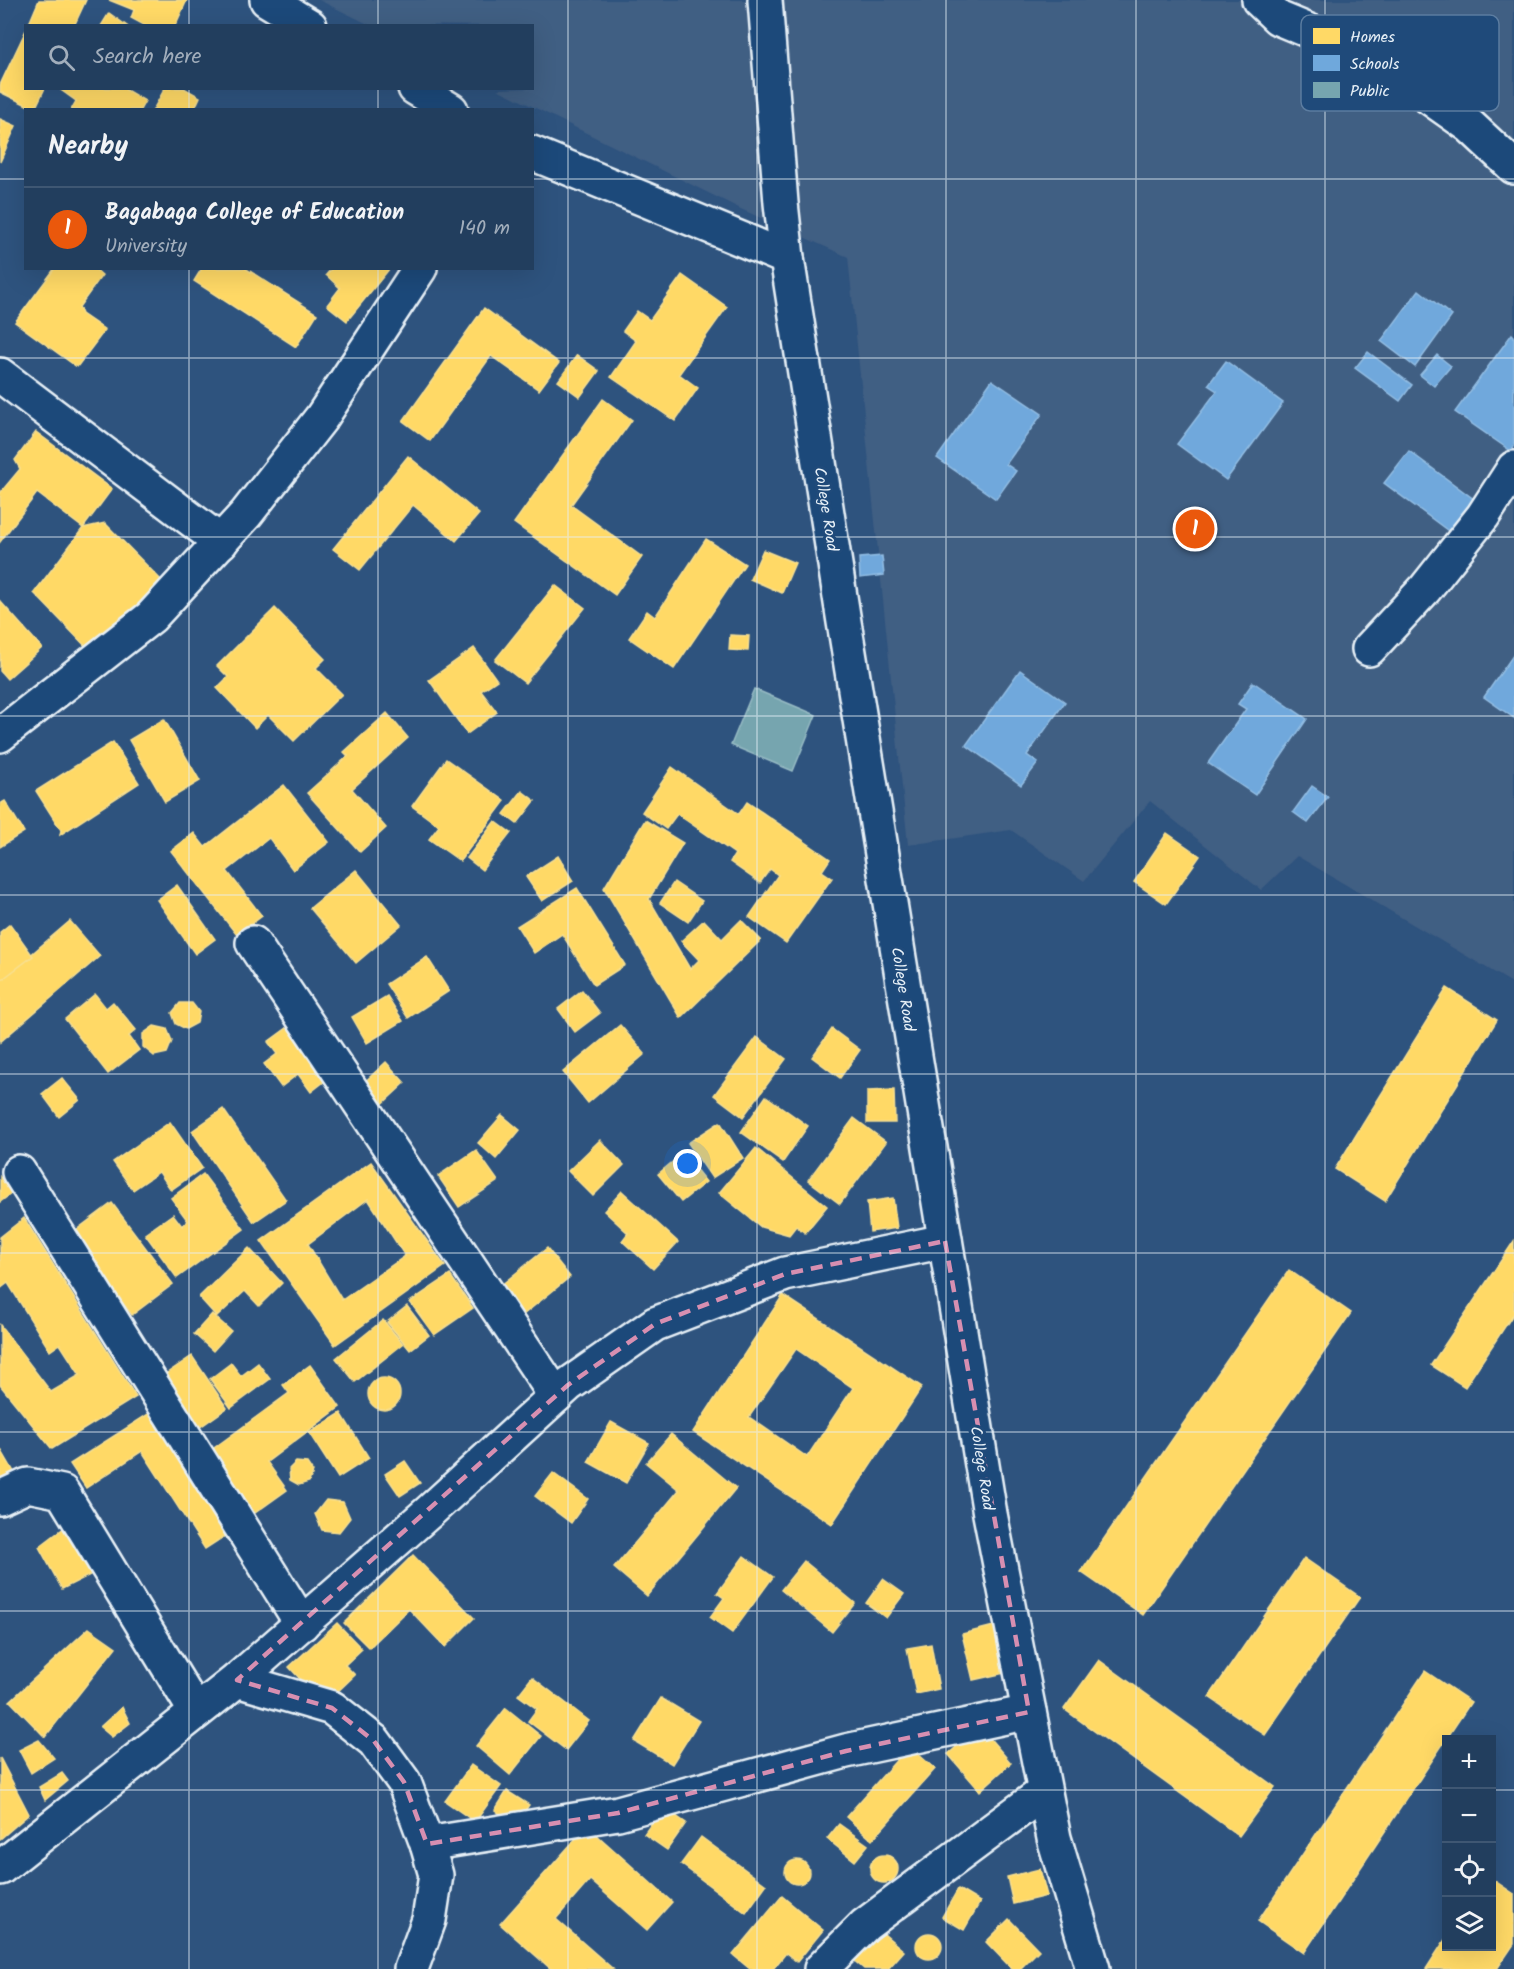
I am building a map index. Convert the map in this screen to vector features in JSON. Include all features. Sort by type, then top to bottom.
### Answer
[{"type":"street","points":[[267,0],[307,24]]},
{"type":"street","name":"College Road","points":[[765,0],[787,258],[990,1514],[1054,1838],[1090,1968]]},
{"type":"street","points":[[1259,0],[1278,18],[1301,28]]},
{"type":"street","points":[[418,90],[448,108]]},
{"type":"street","points":[[1449,111],[1470,126],[1514,168]]},
{"type":"street","points":[[534,154],[787,258]]},
{"type":"street","points":[[0,735],[151,617],[221,542],[246,514],[322,417],[419,270]]},
{"type":"street","points":[[0,375],[221,542]]},
{"type":"street","points":[[1369,649],[1425,589],[1484,516],[1514,468]]},
{"type":"street","points":[[253,944],[556,1396]]},
{"type":"street","points":[[19,1172],[302,1624]]},
{"type":"street","points":[[0,1868],[237,1680],[430,1511],[568,1385],[655,1324],[785,1274],[945,1241]]},
{"type":"street","points":[[0,1498],[28,1485],[62,1492],[196,1712]]},
{"type":"street","points":[[237,1680],[332,1708],[374,1741],[404,1782],[436,1875],[429,1920],[411,1969]]},
{"type":"street","points":[[427,1844],[618,1813],[846,1751],[1029,1712]]},
{"type":"street","points":[[821,1969],[865,1925],[1044,1792]]},
{"type":"highlighted area","points":[[945,1241],[1029,1712],[846,1751],[618,1813],[427,1844],[404,1782],[374,1741],[332,1708],[237,1680],[568,1385],[655,1324],[785,1274]]},
{"type":"shaded area","points":[[319,0],[1514,0],[1514,984],[1297,856],[1261,890],[1150,801],[1084,881],[1011,830],[908,845],[848,257],[743,210],[499,90],[534,90],[534,24],[368,24]]},
{"type":"building: Homes","points":[[39,0],[86,0],[75,24],[29,24]]},
{"type":"building: Homes","points":[[109,0],[187,0],[176,24],[142,24],[131,18],[134,10]]},
{"type":"building: Homes","points":[[109,13],[124,24],[102,24]]},
{"type":"building: Homes","points":[[24,34],[24,90],[44,90],[35,108],[0,92],[0,85]]},
{"type":"building: Homes","points":[[61,90],[126,90],[145,101],[141,108],[72,108],[76,101]]},
{"type":"building: Homes","points":[[164,90],[188,90],[200,97],[195,108],[154,108]]},
{"type":"building: Homes","points":[[0,119],[16,126],[0,162]]},
{"type":"building: Homes","points":[[54,270],[96,270],[102,275],[79,307],[82,314],[105,330],[77,367],[15,322]]},
{"type":"building: Homes","points":[[201,270],[248,270],[317,314],[296,347],[194,281]]},
{"type":"building: Homes","points":[[330,270],[388,270],[347,321],[327,305],[340,288],[326,275]]},
{"type":"building: Homes","points":[[682,275],[727,307],[679,374],[698,388],[675,421],[611,377],[636,341],[623,331],[637,311],[650,320]]},
{"type":"building: Homes","points":[[484,308],[559,363],[539,390],[491,356],[430,441],[403,421]]},
{"type":"building: Homes","points":[[577,355],[599,371],[580,397],[558,381]]},
{"type":"building: Homes","points":[[603,399],[632,420],[571,505],[642,557],[615,595],[514,523]]},
{"type":"building: Homes","points":[[36,432],[112,489],[83,528],[37,493],[0,542],[0,493],[20,469],[15,460]]},
{"type":"building: Homes","points":[[408,456],[479,514],[456,541],[413,505],[360,570],[333,549]]},
{"type":"building: Homes","points":[[105,523],[164,583],[92,653],[34,593],[83,528]]},
{"type":"building: Homes","points":[[706,539],[745,564],[674,669],[629,638],[647,611],[655,617]]},
{"type":"building: Homes","points":[[763,550],[795,563],[782,593],[750,579]]},
{"type":"building: Homes","points":[[555,585],[585,608],[525,683],[495,660]]},
{"type":"building: Homes","points":[[0,601],[42,648],[7,679],[0,671]]},
{"type":"building: Homes","points":[[275,608],[325,659],[316,668],[342,694],[294,741],[268,715],[255,728],[217,688],[228,677],[217,666]]},
{"type":"building: Homes","points":[[730,635],[749,636],[748,651],[729,650]]},
{"type":"building: Homes","points":[[474,648],[497,680],[481,691],[497,712],[467,734],[429,680]]},
{"type":"building: Homes","points":[[387,713],[408,738],[352,789],[386,828],[360,852],[307,793],[348,756],[344,752]]},
{"type":"building: Homes","points":[[164,719],[200,781],[165,802],[129,740]]},
{"type":"building: Homes","points":[[113,742],[139,783],[60,835],[61,830],[36,791]]},
{"type":"building: Homes","points":[[446,759],[505,801],[460,861],[429,839],[439,826],[412,806]]},
{"type":"building: Homes","points":[[672,767],[739,814],[747,802],[830,859],[822,871],[832,878],[786,943],[749,917],[778,875],[770,869],[760,883],[730,862],[735,854],[677,814],[666,829],[642,812]]},
{"type":"building: Homes","points":[[284,785],[329,842],[293,870],[269,838],[227,871],[262,916],[237,935],[171,851],[194,833],[205,847]]},
{"type":"building: Homes","points":[[522,791],[535,801],[517,824],[504,814]]},
{"type":"building: Homes","points":[[5,801],[24,832],[0,847],[0,804]]},
{"type":"building: Homes","points":[[645,820],[683,843],[649,899],[690,969],[699,960],[681,941],[704,920],[722,939],[741,920],[761,940],[681,1018],[604,888]]},
{"type":"building: Homes","points":[[495,821],[511,833],[482,870],[467,858]]},
{"type":"building: Homes","points":[[1167,833],[1200,856],[1166,904],[1134,882]]},
{"type":"building: Homes","points":[[558,856],[573,881],[542,901],[526,877]]},
{"type":"building: Homes","points":[[356,870],[401,925],[356,963],[310,908]]},
{"type":"building: Homes","points":[[674,882],[702,901],[688,922],[660,903]]},
{"type":"building: Homes","points":[[177,885],[215,939],[195,954],[157,900]]},
{"type":"building: Homes","points":[[577,888],[625,965],[594,985],[562,934],[534,953],[517,926]]},
{"type":"building: Homes","points":[[70,921],[100,956],[0,1042],[0,981]]},
{"type":"building: Homes","points":[[10,924],[33,956],[0,981],[0,932]]},
{"type":"building: Homes","points":[[427,957],[449,991],[408,1018],[386,984]]},
{"type":"building: Homes","points":[[1447,988],[1497,1020],[1385,1201],[1335,1169]]},
{"type":"building: Homes","points":[[582,990],[600,1013],[575,1032],[558,1009]]},
{"type":"building: Homes","points":[[95,994],[106,1008],[113,1002],[136,1030],[129,1036],[139,1050],[108,1074],[65,1019]]},
{"type":"building: Homes","points":[[387,996],[403,1021],[367,1043],[352,1017]]},
{"type":"building: Homes","points":[[180,1003],[192,1003],[199,1012],[197,1023],[186,1029],[176,1024],[172,1013]]},
{"type":"building: Homes","points":[[291,1025],[330,1077],[311,1092],[298,1074],[281,1087],[264,1064],[277,1054],[268,1042]]},
{"type":"building: Homes","points":[[620,1025],[645,1054],[588,1103],[563,1072]]},
{"type":"building: Homes","points":[[154,1026],[167,1029],[172,1041],[167,1053],[154,1056],[143,1047],[143,1034]]},
{"type":"building: Homes","points":[[832,1029],[860,1050],[840,1078],[812,1057]]},
{"type":"building: Homes","points":[[757,1037],[786,1059],[743,1117],[714,1095]]},
{"type":"building: Homes","points":[[386,1062],[405,1083],[377,1109],[357,1089]]},
{"type":"building: Homes","points":[[62,1078],[80,1100],[59,1117],[42,1094]]},
{"type":"building: Homes","points":[[894,1090],[895,1123],[867,1123],[867,1091]]},
{"type":"building: Homes","points":[[766,1096],[808,1126],[783,1162],[741,1132]]},
{"type":"building: Homes","points":[[223,1109],[286,1200],[254,1222],[192,1131]]},
{"type":"building: Homes","points":[[502,1115],[520,1130],[496,1159],[478,1143]]},
{"type":"building: Homes","points":[[854,1118],[886,1142],[840,1204],[808,1180]]},
{"type":"building: Homes","points":[[170,1122],[202,1168],[171,1190],[159,1172],[133,1190],[113,1162]]},
{"type":"building: Homes","points":[[720,1122],[743,1158],[712,1178],[688,1143]]},
{"type":"building: Homes","points":[[600,1140],[624,1165],[593,1196],[568,1171]]},
{"type":"building: Homes","points":[[756,1148],[827,1206],[805,1233],[796,1226],[789,1235],[761,1227],[719,1193]]},
{"type":"building: Homes","points":[[476,1150],[498,1181],[459,1207],[438,1176]]},
{"type":"building: Homes","points":[[683,1153],[706,1182],[681,1202],[658,1174]]},
{"type":"building: Homes","points":[[371,1162],[445,1266],[335,1345],[261,1241]],"holes":[[[368,1199],[405,1256],[342,1300],[308,1244]]]},
{"type":"building: Homes","points":[[203,1174],[244,1229],[177,1278],[145,1234],[173,1214],[182,1226],[188,1221],[171,1198]]},
{"type":"building: Homes","points":[[0,1177],[12,1193],[0,1202]]},
{"type":"building: Homes","points":[[622,1191],[678,1242],[653,1269],[622,1241],[628,1233],[604,1211]]},
{"type":"building: Homes","points":[[893,1198],[897,1228],[870,1232],[867,1202]]},
{"type":"building: Homes","points":[[112,1203],[173,1284],[132,1315],[71,1234]]},
{"type":"building: Homes","points":[[24,1218],[136,1397],[52,1449],[0,1385],[0,1325],[51,1392],[80,1375],[60,1344],[50,1351],[8,1283],[0,1289],[0,1237]]},
{"type":"building: Homes","points":[[1514,1241],[1514,1313],[1465,1387],[1431,1365]]},
{"type":"building: Homes","points":[[249,1248],[282,1283],[259,1306],[245,1291],[217,1317],[199,1297]]},
{"type":"building: Homes","points":[[547,1248],[570,1277],[518,1319],[495,1290]]},
{"type":"building: Homes","points":[[1289,1270],[1351,1313],[1143,1615],[1081,1572]]},
{"type":"building: Homes","points":[[450,1275],[473,1308],[434,1335],[410,1302]]},
{"type":"building: Homes","points":[[783,1295],[922,1387],[832,1524],[693,1432]],"holes":[[[796,1349],[853,1388],[807,1457],[749,1417]]]},
{"type":"building: Homes","points":[[407,1306],[429,1335],[410,1350],[387,1322]]},
{"type":"building: Homes","points":[[212,1314],[231,1331],[213,1351],[194,1334]]},
{"type":"building: Homes","points":[[383,1320],[403,1344],[355,1382],[336,1358]]},
{"type":"building: Homes","points":[[192,1356],[227,1408],[196,1430],[160,1378]]},
{"type":"building: Homes","points":[[231,1363],[241,1376],[258,1363],[270,1379],[231,1408],[210,1379]]},
{"type":"building: Homes","points":[[310,1365],[340,1407],[267,1462],[287,1490],[255,1513],[210,1451],[289,1393],[283,1385]]},
{"type":"building: Homes","points":[[384,1378],[395,1383],[400,1394],[395,1405],[384,1410],[373,1405],[368,1394],[373,1383]]},
{"type":"building: Homes","points":[[153,1411],[231,1532],[205,1549],[142,1451],[86,1488],[70,1464]]},
{"type":"building: Homes","points":[[341,1413],[369,1458],[338,1478],[309,1433]]},
{"type":"building: Homes","points":[[611,1422],[649,1443],[626,1483],[588,1462]]},
{"type":"building: Homes","points":[[671,1434],[736,1488],[647,1596],[614,1568],[679,1490],[646,1463]]},
{"type":"building: Homes","points":[[0,1448],[21,1484],[0,1494]]},
{"type":"building: Homes","points":[[405,1461],[420,1483],[400,1496],[385,1474]]},
{"type":"building: Homes","points":[[296,1462],[307,1463],[313,1472],[309,1482],[299,1485],[290,1480],[289,1469]]},
{"type":"building: Homes","points":[[553,1473],[588,1499],[571,1523],[535,1496]]},
{"type":"building: Homes","points":[[326,1500],[343,1502],[350,1518],[339,1532],[322,1530],[315,1514]]},
{"type":"building: Homes","points":[[65,1527],[94,1573],[62,1589],[39,1547]]},
{"type":"building: Homes","points":[[413,1555],[474,1618],[445,1647],[409,1609],[369,1648],[344,1623]]},
{"type":"building: Homes","points":[[744,1556],[773,1577],[732,1633],[710,1617],[724,1598],[717,1593]]},
{"type":"building: Homes","points":[[1304,1558],[1360,1597],[1265,1735],[1209,1697]]},
{"type":"building: Homes","points":[[804,1561],[855,1603],[832,1632],[781,1590]]},
{"type":"building: Homes","points":[[883,1579],[904,1594],[886,1618],[866,1603]]},
{"type":"building: Homes","points":[[337,1623],[362,1649],[345,1665],[355,1675],[332,1697],[323,1687],[315,1695],[289,1667]]},
{"type":"building: Homes","points":[[994,1626],[1005,1673],[973,1680],[962,1634]]},
{"type":"building: Homes","points":[[89,1628],[116,1647],[45,1737],[10,1701]]},
{"type":"building: Homes","points":[[931,1644],[939,1689],[916,1694],[907,1648]]},
{"type":"building: Homes","points":[[1099,1660],[1275,1787],[1239,1836],[1064,1709]]},
{"type":"building: Homes","points":[[1425,1671],[1471,1702],[1449,1735],[1442,1735],[1442,1746],[1304,1953],[1258,1921]]},
{"type":"building: Homes","points":[[532,1677],[589,1721],[566,1750],[528,1721],[537,1709],[518,1695]]},
{"type":"building: Homes","points":[[661,1698],[699,1721],[672,1764],[634,1741]]},
{"type":"building: Homes","points":[[122,1707],[130,1723],[112,1737],[100,1727]]},
{"type":"building: Homes","points":[[506,1708],[541,1736],[510,1775],[476,1746]]},
{"type":"building: Homes","points":[[980,1727],[1011,1763],[980,1791],[948,1754]]},
{"type":"building: Homes","points":[[39,1740],[54,1758],[31,1773],[19,1750]]},
{"type":"building: Homes","points":[[909,1746],[935,1769],[872,1840],[846,1817]]},
{"type":"building: Homes","points":[[0,1758],[29,1814],[0,1839]]},
{"type":"building: Homes","points":[[471,1765],[501,1786],[475,1822],[445,1801]]},
{"type":"building: Homes","points":[[62,1773],[68,1781],[45,1800],[39,1787]]},
{"type":"building: Homes","points":[[507,1791],[529,1805],[515,1825],[495,1810]]},
{"type":"building: Homes","points":[[663,1807],[686,1823],[667,1850],[644,1834]]},
{"type":"building: Homes","points":[[839,1824],[868,1845],[855,1861],[827,1839]]},
{"type":"building: Homes","points":[[587,1826],[672,1902],[647,1930],[590,1880],[556,1919],[613,1969],[551,1969],[500,1924]]},
{"type":"building: Homes","points":[[701,1837],[766,1885],[746,1913],[681,1864]]},
{"type":"building: Homes","points":[[884,1855],[894,1859],[898,1869],[894,1879],[884,1883],[874,1879],[870,1869],[874,1859]]},
{"type":"building: Homes","points":[[797,1860],[802,1861],[808,1867],[808,1877],[802,1883],[797,1884],[792,1883],[786,1877],[785,1872],[786,1867],[792,1861]]},
{"type":"building: Homes","points":[[1040,1869],[1047,1896],[1013,1904],[1007,1877]]},
{"type":"building: Homes","points":[[1496,1882],[1514,1894],[1514,1944],[1497,1969],[1426,1969],[1442,1944],[1442,1951],[1496,1951]]},
{"type":"building: Homes","points":[[958,1889],[980,1902],[964,1930],[942,1917]]},
{"type":"building: Homes","points":[[782,1896],[823,1930],[797,1962],[786,1953],[773,1969],[750,1969],[733,1955]]},
{"type":"building: Homes","points":[[1009,1919],[1039,1950],[1020,1969],[1012,1969],[986,1942]]},
{"type":"building: Homes","points":[[878,1929],[904,1951],[888,1969],[864,1969],[852,1959]]},
{"type":"building: Homes","points":[[929,1933],[938,1937],[942,1946],[938,1955],[929,1959],[920,1955],[916,1946],[920,1937]]},
{"type":"building: Schools","points":[[1419,290],[1452,316],[1415,367],[1381,341]]},
{"type":"building: Schools","points":[[1512,334],[1514,336],[1514,447],[1511,451],[1455,412]]},
{"type":"building: Schools","points":[[1368,352],[1412,385],[1400,401],[1355,368]]},
{"type":"building: Schools","points":[[1437,355],[1451,366],[1434,386],[1420,375]]},
{"type":"building: Schools","points":[[1226,361],[1283,403],[1226,480],[1177,444],[1217,391],[1208,385]]},
{"type":"building: Schools","points":[[992,380],[1042,414],[1006,464],[1016,471],[996,499],[937,458]]},
{"type":"building: Schools","points":[[1409,451],[1475,500],[1451,533],[1384,483]]},
{"type":"building: Schools","points":[[882,556],[884,575],[860,578],[859,558]]},
{"type":"building: Schools","points":[[1514,654],[1514,718],[1484,697]]},
{"type":"building: Schools","points":[[1020,670],[1065,702],[1027,755],[1038,763],[1021,785],[966,745]]},
{"type":"building: Schools","points":[[1253,682],[1307,719],[1255,795],[1208,763],[1246,709],[1238,704]]},
{"type":"building: Schools","points":[[1312,786],[1328,797],[1308,823],[1293,812]]},
{"type":"building: Public","points":[[754,689],[816,715],[793,771],[731,745]]},
{"type":"place","name":"Bagabaga College of Education","points":[[1195,529]]}]
